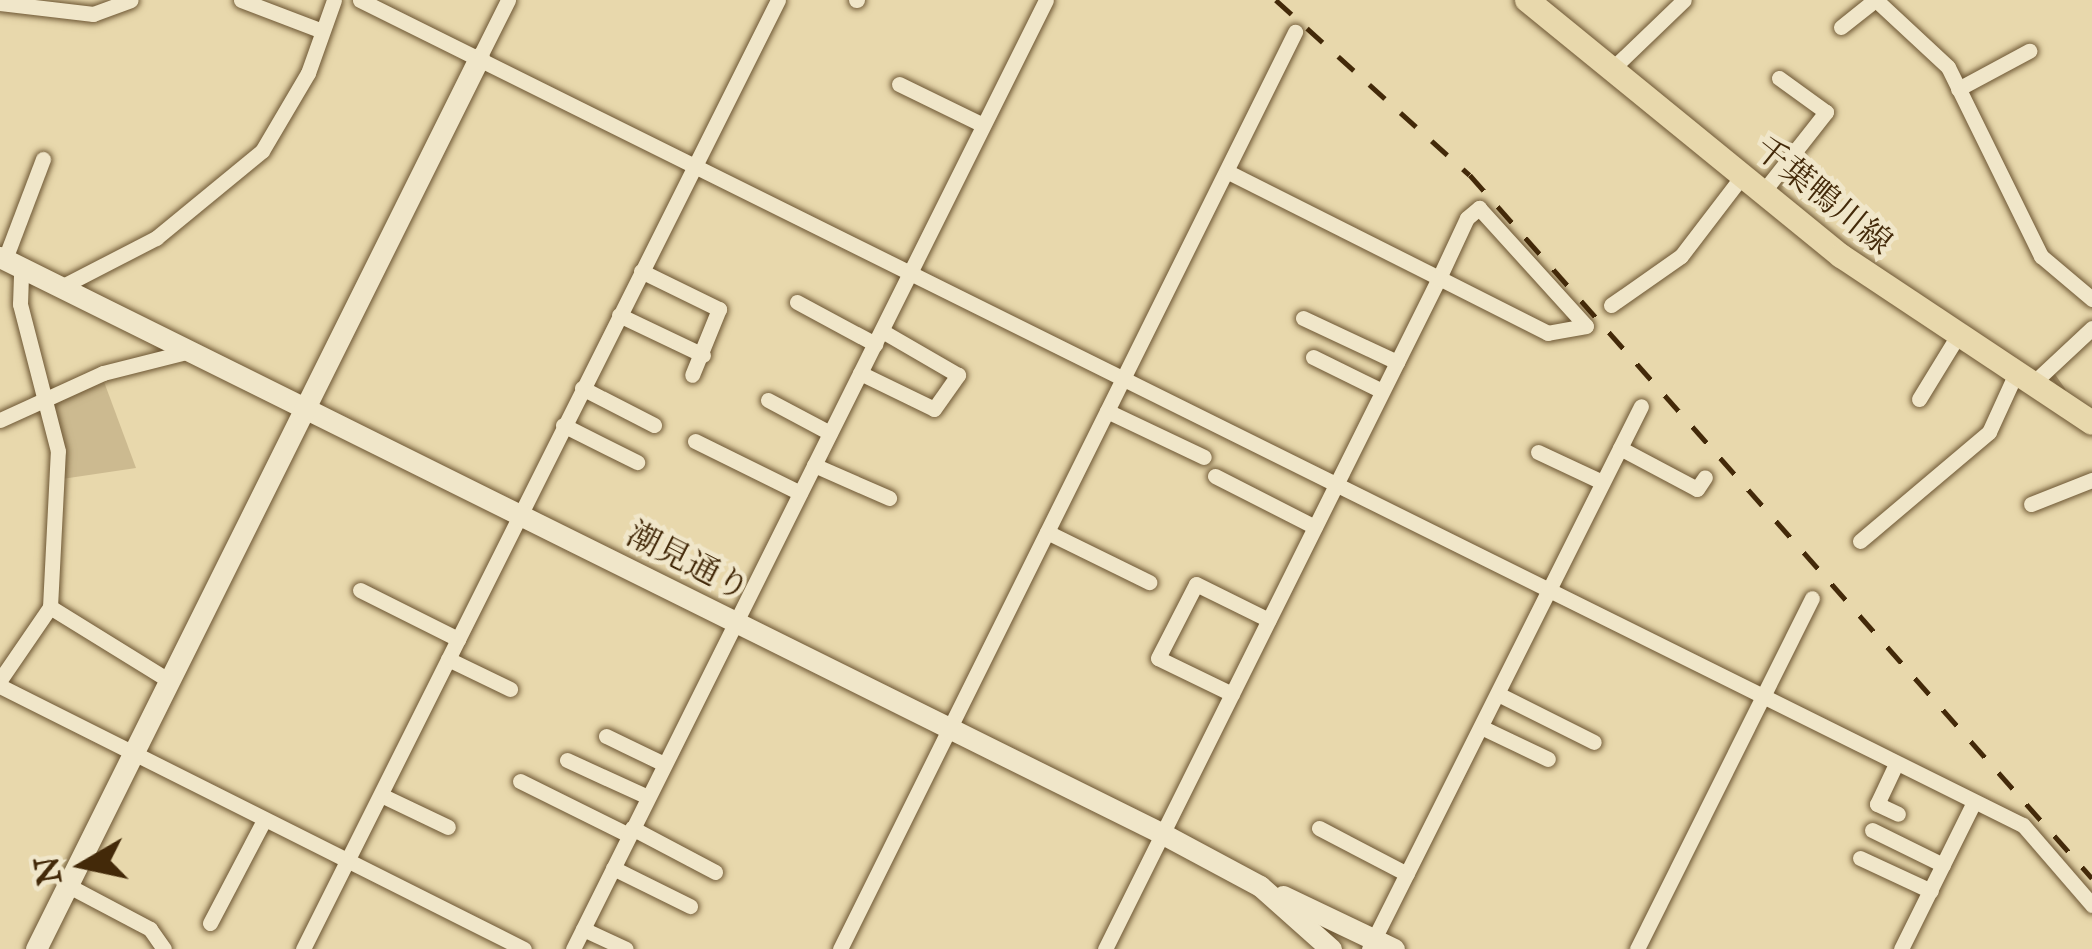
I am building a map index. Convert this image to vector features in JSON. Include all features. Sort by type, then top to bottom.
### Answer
[{"type":"main road","name":"千葉鴨川線","points":[[1527,0],[1763,192],[1957,337],[2092,423]]},
{"type":"street","points":[[0,3],[93,14],[131,0]]},
{"type":"street","points":[[241,0],[322,31]]},
{"type":"street","points":[[63,286],[156,238],[262,151],[290,110],[334,0]]},
{"type":"street","points":[[360,0],[1548,595],[2023,825],[2092,905]]},
{"type":"street","points":[[35,949],[508,0]]},
{"type":"street","points":[[302,949],[778,0]]},
{"type":"street","points":[[573,949],[1046,0]]},
{"type":"street","points":[[1841,27],[1876,0],[1948,67],[2041,256],[2092,299]]},
{"type":"street","points":[[1612,68],[1676,2]]},
{"type":"street","points":[[840,949],[1295,32]]},
{"type":"street","points":[[1958,89],[2030,51]]},
{"type":"street","points":[[1763,192],[1826,112],[1779,78]]},
{"type":"street","points":[[899,84],[982,125]]},
{"type":"street","points":[[43,159],[9,260],[58,452],[50,607],[0,683],[524,949]]},
{"type":"street","points":[[1105,949],[1439,278],[1479,208],[1586,326],[1548,333],[1439,278],[1228,172]]},
{"type":"street","points":[[1611,304],[1681,256],[1743,176]]},
{"type":"street","name":"潮見通り","points":[[9,260],[1260,886],[1331,949]]},
{"type":"street","points":[[640,271],[718,310],[692,375]]},
{"type":"street","points":[[796,302],[958,375],[934,409],[860,374]]},
{"type":"street","points":[[619,314],[703,355]]},
{"type":"street","points":[[1303,318],[1397,362]]},
{"type":"street","points":[[1860,541],[1989,432],[2024,379],[2092,328]]},
{"type":"street","points":[[1918,400],[1957,337]]},
{"type":"street","points":[[0,420],[103,373],[190,350]]},
{"type":"street","points":[[1312,356],[1382,392]]},
{"type":"street","points":[[582,388],[654,425]]},
{"type":"street","points":[[768,400],[830,433]]},
{"type":"street","points":[[1260,886],[1379,946],[1407,874],[1641,406]]},
{"type":"street","points":[[1107,411],[1204,457]]},
{"type":"street","points":[[563,425],[637,462]]},
{"type":"street","points":[[695,441],[800,493]]},
{"type":"street","points":[[1620,448],[1697,489],[1706,477]]},
{"type":"street","points":[[1538,452],[1602,482]]},
{"type":"street","points":[[814,465],[889,498]]},
{"type":"street","points":[[1215,476],[1315,527]]},
{"type":"street","points":[[2077,497],[2092,480]]},
{"type":"street","points":[[2031,504],[2092,480]]},
{"type":"street","points":[[1047,532],[1149,582]]},
{"type":"street","points":[[1232,694],[1158,658],[1196,584],[1269,620]]},
{"type":"street","points":[[360,590],[458,639]]},
{"type":"street","points":[[1637,949],[1812,598]]},
{"type":"street","points":[[50,607],[170,681]]},
{"type":"street","points":[[448,659],[510,689]]},
{"type":"street","points":[[1498,694],[1594,742]]},
{"type":"street","points":[[1481,727],[1548,759]]},
{"type":"street","points":[[606,736],[664,764]]},
{"type":"street","points":[[568,760],[648,797]]},
{"type":"street","points":[[1895,766],[1877,803],[1898,814]]},
{"type":"street","points":[[520,781],[715,872]]},
{"type":"street","points":[[380,795],[448,827]]},
{"type":"street","points":[[1901,949],[1973,804]]},
{"type":"street","points":[[210,923],[264,820]]},
{"type":"street","points":[[1319,828],[1407,874]]},
{"type":"street","points":[[1872,830],[1943,866]]},
{"type":"street","points":[[1861,858],[1931,891]]},
{"type":"street","points":[[613,868],[690,906]]},
{"type":"street","points":[[68,885],[151,928],[164,949]]},
{"type":"street","points":[[583,929],[626,949]]},
{"type":"shaded area","points":[[103,379],[136,468],[62,479],[53,405]]},
{"type":"waterway","points":[[2052,374],[2063,390]]},
{"type":"railway","points":[[1276,0],[1470,175],[2092,878]]}]
